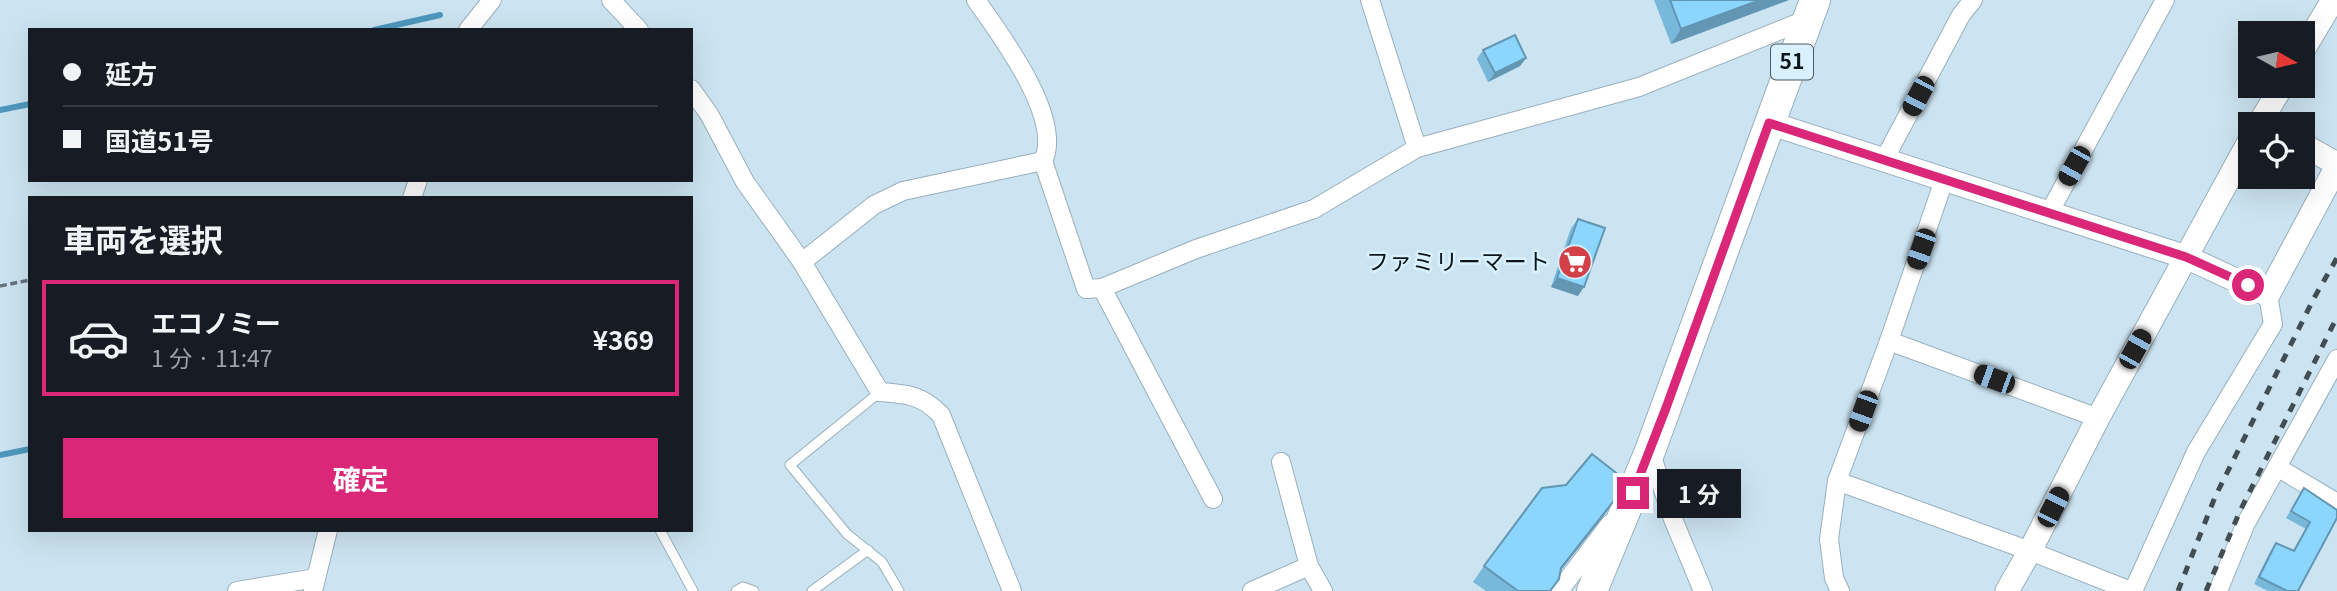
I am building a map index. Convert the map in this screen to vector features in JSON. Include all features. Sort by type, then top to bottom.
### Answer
[{"type":"highway","name":"51","points":[[1592,591],[1650,451],[1811,9]]},
{"type":"street","points":[[470,28],[492,0]]},
{"type":"street","points":[[611,0],[637,28]]},
{"type":"street","points":[[976,0],[1037,95],[1049,149],[1043,161],[1086,289],[1102,288],[1196,249],[1314,209],[1417,148],[1639,87],[1811,9]]},
{"type":"street","points":[[1370,0],[1417,148]]},
{"type":"street","points":[[1884,160],[1961,15],[1973,0]]},
{"type":"street","points":[[2049,213],[2165,0]]},
{"type":"street","points":[[2315,30],[2333,0]]},
{"type":"street","points":[[693,92],[709,114],[745,182],[802,262],[880,393],[903,394],[927,401],[941,415],[1012,591]]},
{"type":"street","points":[[1769,123],[2186,257],[2268,295]]},
{"type":"street","points":[[1838,481],[2132,591],[2196,452],[2273,324],[2268,295],[2337,165],[2315,152]]},
{"type":"street","points":[[802,262],[874,205],[903,191],[1043,161]]},
{"type":"street","points":[[2007,591],[2098,418],[2238,166]]},
{"type":"street","points":[[1840,591],[1834,578],[1829,539],[1838,481],[1944,180]]},
{"type":"street","points":[[1102,288],[1213,499]]},
{"type":"street","points":[[1889,341],[2098,418]]},
{"type":"street","points":[[2218,591],[2245,524],[2337,359]]},
{"type":"street","points":[[1650,451],[1673,519],[1703,591]]},
{"type":"street","points":[[1281,462],[1309,566],[1323,591]]},
{"type":"street","points":[[2277,467],[2337,503]]},
{"type":"street","points":[[1559,591],[1633,493]]},
{"type":"street","points":[[237,591],[315,584],[328,532]]},
{"type":"street","points":[[1252,591],[1309,566]]},
{"type":"lane","points":[[880,393],[790,465],[847,534],[882,562],[899,591]]},
{"type":"lane","points":[[661,532],[693,591]]},
{"type":"lane","points":[[812,591],[868,550]]},
{"type":"lane","points":[[736,591],[743,587],[754,591]]},
{"type":"path","points":[[0,286],[28,280]]},
{"type":"building","points":[[1670,0],[1760,0],[1681,29]]},
{"type":"building","points":[[1515,35],[1526,58],[1495,73],[1483,50]]},
{"type":"building","name":"ファミリーマート","points":[[1578,219],[1605,228],[1584,287],[1557,278]]},
{"type":"building","points":[[1592,454],[1624,479],[1616,498],[1561,568],[1559,579],[1550,591],[1518,591],[1484,566],[1542,488],[1566,485]]},
{"type":"building","points":[[2304,488],[2337,510],[2337,518],[2298,591],[2287,591],[2259,577],[2276,543],[2294,551],[2310,522],[2291,511]]},
{"type":"waterway","points":[[383,28],[440,15]]},
{"type":"waterway","points":[[0,110],[28,104]]},
{"type":"waterway","points":[[0,455],[28,449]]},
{"type":"railway","points":[[2178,591],[2215,497],[2314,298],[2337,258]]},
{"type":"railway","points":[[2206,591],[2240,511],[2337,317]]},
{"type":"place","name":"ファミリーマート","points":[[1575,262]]},
{"type":"route","points":[[1633,493],[1769,123],[2186,257],[2248,285]]}]
